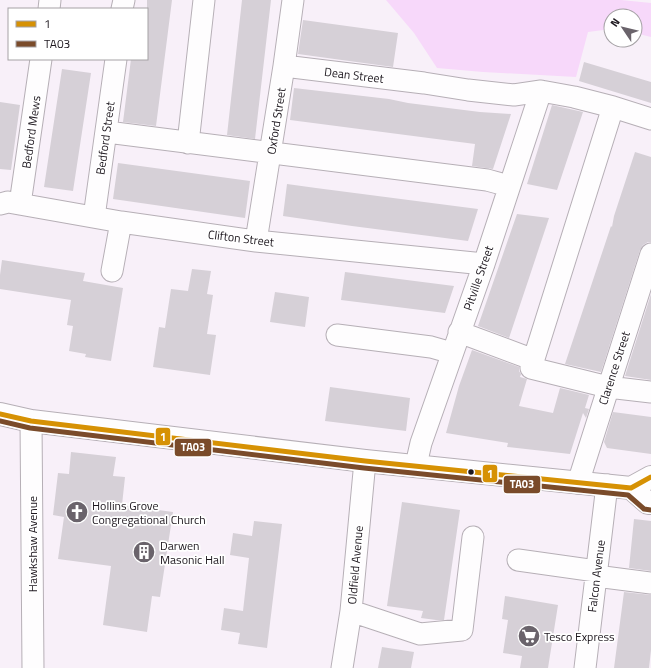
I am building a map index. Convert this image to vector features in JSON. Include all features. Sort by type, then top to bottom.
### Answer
[{"type":"highway","points":[[0,414],[31,421],[365,461],[631,488],[648,503],[651,503]]},
{"type":"highway","points":[[631,488],[651,476]]},
{"type":"street","points":[[188,143],[204,0]]},
{"type":"street","name":"Oxford Street","points":[[256,240],[271,153],[292,0]]},
{"type":"street","name":"Bedford Mews","points":[[10,204],[42,60]]},
{"type":"street","name":"Bedford Street","points":[[94,217],[116,60]]},
{"type":"street","name":"Dean Street","points":[[284,66],[514,95],[541,91]]},
{"type":"street","points":[[541,91],[613,106],[651,119]]},
{"type":"street","name":"Pitville Street","points":[[416,465],[421,443],[484,264],[541,91]]},
{"type":"street","points":[[613,106],[531,368],[608,387],[651,392]]},
{"type":"street","points":[[106,132],[487,180],[510,186]]},
{"type":"street","name":"Clifton Street","points":[[10,204],[121,222],[256,240],[484,264]]},
{"type":"street","points":[[112,271],[121,222]]},
{"type":"street","name":"Clarence Street","points":[[578,483],[651,254]]},
{"type":"street","points":[[459,332],[534,360]]},
{"type":"street","points":[[337,335],[431,347],[452,353]]},
{"type":"street","name":"Hawkshaw Avenue","points":[[31,421],[33,668]]},
{"type":"street","name":"Oldfield Avenue","points":[[342,668],[351,611],[365,461]]},
{"type":"street","name":"Falcon Avenue","points":[[585,668],[606,485]]},
{"type":"street","points":[[351,611],[420,634],[462,630],[473,537]]},
{"type":"street","points":[[518,560],[651,583]]},
{"type":"shaded area","points":[[386,0],[621,0],[651,3],[651,37],[643,35],[643,8],[603,8],[603,30],[588,32],[576,77],[437,68],[414,33]]},
{"type":"building","points":[[147,0],[172,0],[156,126],[123,122],[131,60],[148,60]]},
{"type":"building","points":[[242,0],[271,0],[255,139],[227,135]]},
{"type":"building","points":[[303,20],[398,33],[393,67],[298,54]]},
{"type":"building","points":[[584,62],[651,82],[651,103],[579,81]]},
{"type":"building","points":[[62,69],[91,73],[73,191],[44,187]]},
{"type":"building","points":[[294,88],[389,99],[408,103],[480,112],[511,114],[493,169],[472,166],[475,144],[290,120]]},
{"type":"building","points":[[0,102],[20,105],[11,170],[0,169]]},
{"type":"building","points":[[552,105],[583,112],[557,190],[527,184]]},
{"type":"building","points":[[635,152],[651,157],[651,242],[643,245],[640,250],[601,372],[565,364],[611,226],[612,227],[614,216]]},
{"type":"building","points":[[118,163],[250,181],[245,218],[113,199]]},
{"type":"building","points":[[287,184],[478,209],[468,241],[352,226],[283,216]]},
{"type":"building","points":[[517,214],[549,218],[509,338],[478,326]]},
{"type":"building","points":[[2,260],[85,273],[83,281],[123,288],[111,361],[85,357],[86,354],[69,351],[73,326],[67,325],[71,300],[0,289]]},
{"type":"building","points":[[192,269],[211,271],[207,294],[213,295],[207,334],[216,335],[210,375],[153,367],[159,327],[165,328],[171,289],[188,291]]},
{"type":"building","points":[[345,272],[454,286],[445,313],[341,300]]},
{"type":"building","points":[[275,292],[309,297],[305,327],[270,322]]},
{"type":"building","points":[[651,294],[651,380],[625,376]]},
{"type":"building","points":[[472,350],[519,367],[521,374],[520,377],[527,379],[519,406],[553,413],[560,388],[589,395],[585,408],[589,409],[586,418],[583,413],[570,454],[507,447],[508,443],[446,433],[459,386]]},
{"type":"building","points":[[330,387],[410,398],[406,431],[325,421]]},
{"type":"building","points":[[613,412],[651,417],[651,454],[607,448],[604,442]]},
{"type":"building","points":[[71,452],[116,457],[113,476],[125,477],[122,505],[173,512],[160,597],[152,596],[147,632],[103,625],[111,566],[58,559],[64,517],[53,515],[58,473],[69,474]]},
{"type":"building","points":[[402,502],[460,510],[444,620],[421,618],[423,611],[387,606]]},
{"type":"building","points":[[634,519],[651,521],[651,571],[629,568]]},
{"type":"building","points":[[254,521],[282,524],[267,648],[238,644],[240,633],[221,630],[224,608],[243,611],[249,558],[230,555],[233,533],[252,536]]},
{"type":"building","points":[[624,592],[651,595],[651,650],[649,668],[614,668]]},
{"type":"building","name":"Tesco Express","points":[[505,596],[558,605],[548,668],[520,668],[522,656],[503,653],[508,620],[502,619]]},
{"type":"building","points":[[382,647],[414,652],[411,668],[378,668]]},
{"type":"transit line","name":"1","points":[[0,414],[31,421],[365,461],[631,488],[651,477]]},
{"type":"transit line","name":"TA03","points":[[0,421],[30,428],[364,468],[628,495],[644,509],[651,510]]},
{"type":"place","name":"Hollins Grove Congregational Church","points":[[77,512]]},
{"type":"place","name":"Darwen Masonic Hall","points":[[144,552]]},
{"type":"place","name":"Tesco Express","points":[[529,636]]}]
